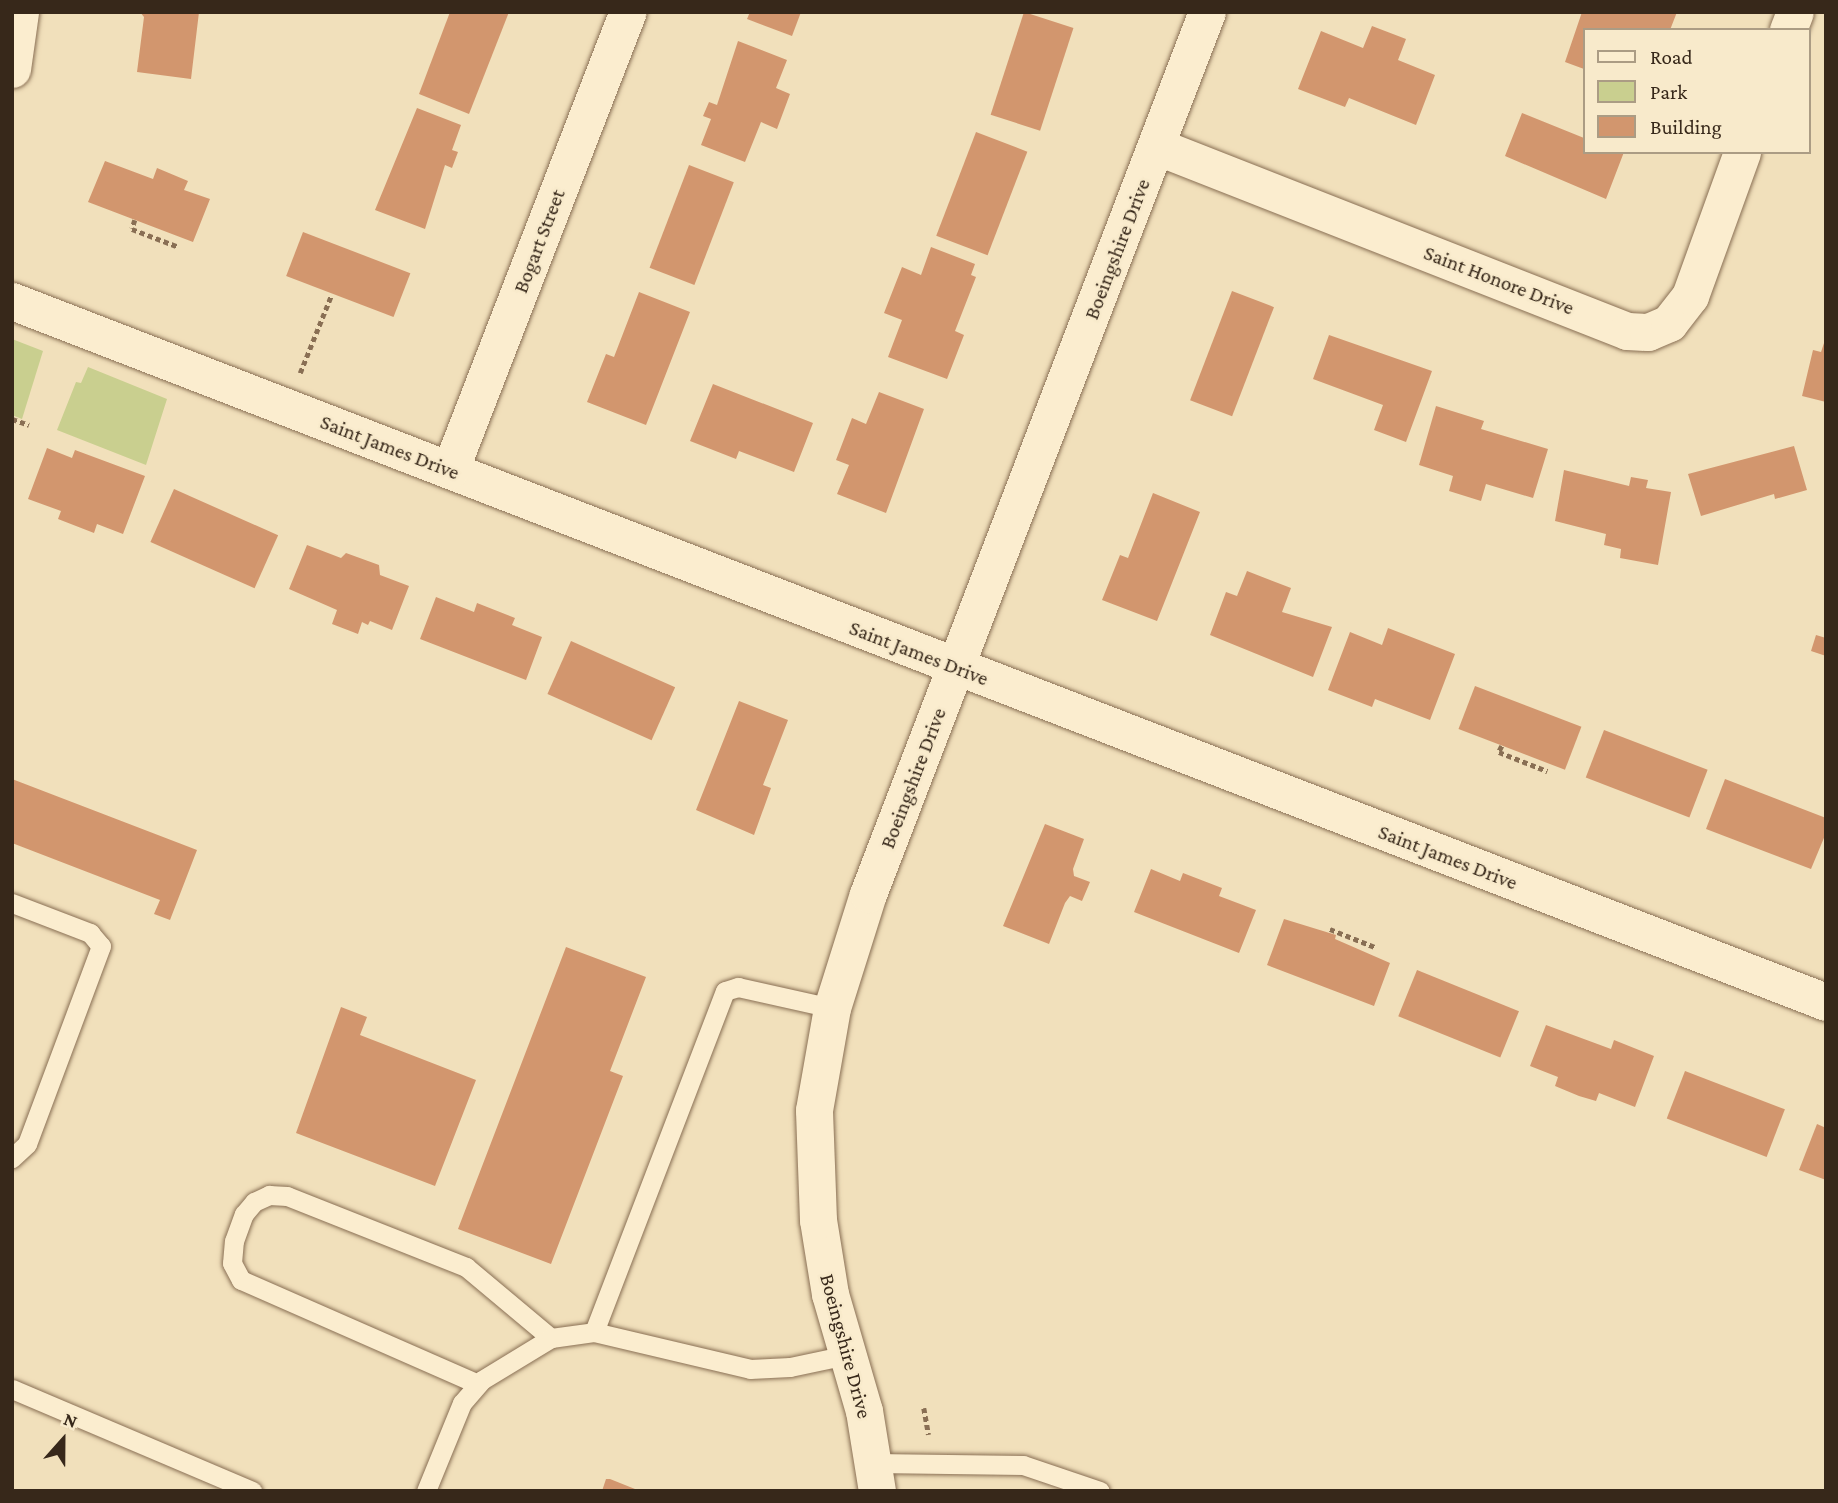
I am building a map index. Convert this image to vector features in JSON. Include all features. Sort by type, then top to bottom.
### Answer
[{"type":"street","points":[[12,69],[20,12]]},
{"type":"street","name":"Bogart Street","points":[[450,470],[628,12]]},
{"type":"street","name":"Boeingshire Drive","points":[[876,1477],[830,1294],[813,1166],[814,1110],[832,1008],[863,906],[1207,12]]},
{"type":"street","name":"Saint Honore Drive","points":[[1156,146],[1628,331],[1648,332],[1669,323],[1690,296],[1741,154]]},
{"type":"street","name":"Saint James Drive","points":[[12,301],[1826,1002]]},
{"type":"lane","points":[[12,903],[90,933],[101,946],[27,1144],[12,1158]]},
{"type":"lane","points":[[594,1332],[725,991],[752,990],[832,1008]]},
{"type":"lane","points":[[478,1384],[241,1280],[232,1263],[234,1241],[244,1214],[254,1202],[269,1195],[287,1196],[466,1267],[551,1338]]},
{"type":"lane","points":[[426,1491],[449,1428],[478,1384],[508,1361],[551,1338],[594,1332],[750,1369],[790,1367],[847,1355]]},
{"type":"lane","points":[[12,1389],[252,1491]]},
{"type":"lane","points":[[876,1477],[1024,1465],[1100,1491]]},
{"type":"path","points":[[135,220],[132,229],[179,247]]},
{"type":"path","points":[[287,407],[331,296]]},
{"type":"path","points":[[12,419],[29,425]]},
{"type":"path","points":[[1502,746],[1499,751],[1547,771]]},
{"type":"path","points":[[1330,929],[1375,947]]},
{"type":"green space","points":[[12,339],[43,351],[22,419],[12,415]]},
{"type":"green space","points":[[88,367],[167,399],[146,465],[57,430],[76,382],[81,383]]},
{"type":"building","points":[[140,12],[199,12],[191,79],[137,72],[144,17]]},
{"type":"building","points":[[450,12],[509,12],[469,114],[419,94]]},
{"type":"building","points":[[750,12],[801,12],[792,36],[747,19]]},
{"type":"building","points":[[1024,12],[1073,28],[1040,131],[991,115]]},
{"type":"building","points":[[1582,12],[1677,12],[1671,28],[1582,28],[1582,68],[1565,62]]},
{"type":"building","points":[[1372,26],[1406,39],[1398,60],[1435,75],[1416,125],[1349,98],[1345,107],[1298,89],[1321,31],[1363,48]]},
{"type":"building","points":[[738,41],[787,60],[776,88],[790,94],[777,129],[761,122],[745,162],[701,145],[711,119],[703,116],[709,102],[717,105]]},
{"type":"building","points":[[417,108],[461,125],[452,150],[458,152],[452,168],[445,165],[425,229],[375,210]]},
{"type":"building","points":[[1522,113],[1582,137],[1582,154],[1623,154],[1606,199],[1505,156]]},
{"type":"building","points":[[976,132],[1027,152],[988,255],[936,236]]},
{"type":"building","points":[[105,161],[153,179],[157,168],[188,181],[184,190],[210,199],[193,242],[88,202]]},
{"type":"building","points":[[689,165],[734,182],[694,285],[650,268]]},
{"type":"building","points":[[303,232],[410,273],[394,317],[286,276]]},
{"type":"building","points":[[931,247],[975,264],[971,275],[976,277],[955,331],[964,335],[947,379],[888,357],[902,320],[884,313],[902,267],[921,275]]},
{"type":"building","points":[[1232,291],[1274,307],[1232,416],[1190,400]]},
{"type":"building","points":[[639,292],[690,312],[646,425],[587,402],[606,354],[614,357]]},
{"type":"building","points":[[1329,335],[1432,371],[1406,442],[1374,430],[1383,405],[1313,379]]},
{"type":"building","points":[[1826,337],[1826,402],[1802,396],[1813,350],[1821,352]]},
{"type":"building","points":[[713,384],[813,423],[794,472],[739,451],[736,459],[690,441]]},
{"type":"building","points":[[879,392],[924,409],[886,513],[837,494],[849,465],[836,460],[852,418],[866,424]]},
{"type":"building","points":[[1436,406],[1484,421],[1481,429],[1548,449],[1533,498],[1486,484],[1481,501],[1449,491],[1453,476],[1419,465]]},
{"type":"building","points":[[1794,446],[1807,490],[1775,499],[1774,494],[1701,516],[1688,474]]},
{"type":"building","points":[[47,448],[72,458],[75,450],[145,476],[123,534],[97,524],[94,533],[58,519],[61,511],[28,499]]},
{"type":"building","points":[[1564,470],[1629,486],[1631,477],[1648,480],[1646,488],[1671,492],[1658,565],[1620,558],[1621,549],[1604,545],[1606,534],[1555,521]]},
{"type":"building","points":[[174,489],[278,535],[255,588],[150,542]]},
{"type":"building","points":[[1153,493],[1200,512],[1157,621],[1102,600],[1120,555],[1128,558]]},
{"type":"building","points":[[307,545],[341,558],[346,553],[379,565],[380,575],[409,586],[392,630],[370,621],[368,625],[362,622],[358,634],[332,624],[337,610],[289,589]]},
{"type":"building","points":[[1247,571],[1291,588],[1282,612],[1332,627],[1313,677],[1210,635],[1226,592],[1237,596]]},
{"type":"building","points":[[436,597],[474,612],[477,603],[515,618],[512,625],[542,637],[526,680],[420,639]]},
{"type":"building","points":[[1388,628],[1455,654],[1430,720],[1375,699],[1372,707],[1328,690],[1350,632],[1382,645]]},
{"type":"building","points":[[1816,635],[1826,638],[1826,656],[1811,651]]},
{"type":"building","points":[[571,641],[675,687],[652,740],[547,694]]},
{"type":"building","points":[[1475,686],[1581,727],[1565,770],[1459,729]]},
{"type":"building","points":[[739,701],[788,720],[763,785],[771,788],[754,835],[696,810]]},
{"type":"building","points":[[1604,730],[1708,770],[1689,817],[1586,778]]},
{"type":"building","points":[[12,779],[197,850],[170,920],[154,914],[160,900],[12,843]]},
{"type":"building","points":[[1725,779],[1826,818],[1826,833],[1811,869],[1706,829]]},
{"type":"building","points":[[1045,824],[1084,839],[1073,869],[1074,876],[1090,882],[1082,901],[1070,896],[1065,903],[1049,944],[1003,926]]},
{"type":"building","points":[[1151,869],[1180,881],[1183,873],[1222,888],[1219,896],[1256,910],[1239,953],[1134,912]]},
{"type":"building","points":[[1284,919],[1336,935],[1335,939],[1390,963],[1374,1006],[1267,965]]},
{"type":"building","points":[[566,947],[646,977],[610,1071],[623,1076],[551,1264],[458,1229]]},
{"type":"building","points":[[1417,970],[1519,1011],[1500,1058],[1398,1016]]},
{"type":"building","points":[[341,1007],[367,1017],[360,1035],[476,1080],[435,1186],[296,1133]]},
{"type":"building","points":[[1546,1025],[1611,1049],[1614,1040],[1654,1056],[1635,1107],[1599,1093],[1596,1101],[1579,1096],[1555,1086],[1558,1077],[1530,1066]]},
{"type":"building","points":[[1685,1071],[1785,1109],[1767,1157],[1667,1119]]},
{"type":"building","points":[[1817,1124],[1826,1128],[1826,1180],[1799,1170]]},
{"type":"building","points":[[606,1479],[610,1479],[640,1491],[602,1491]]}]
